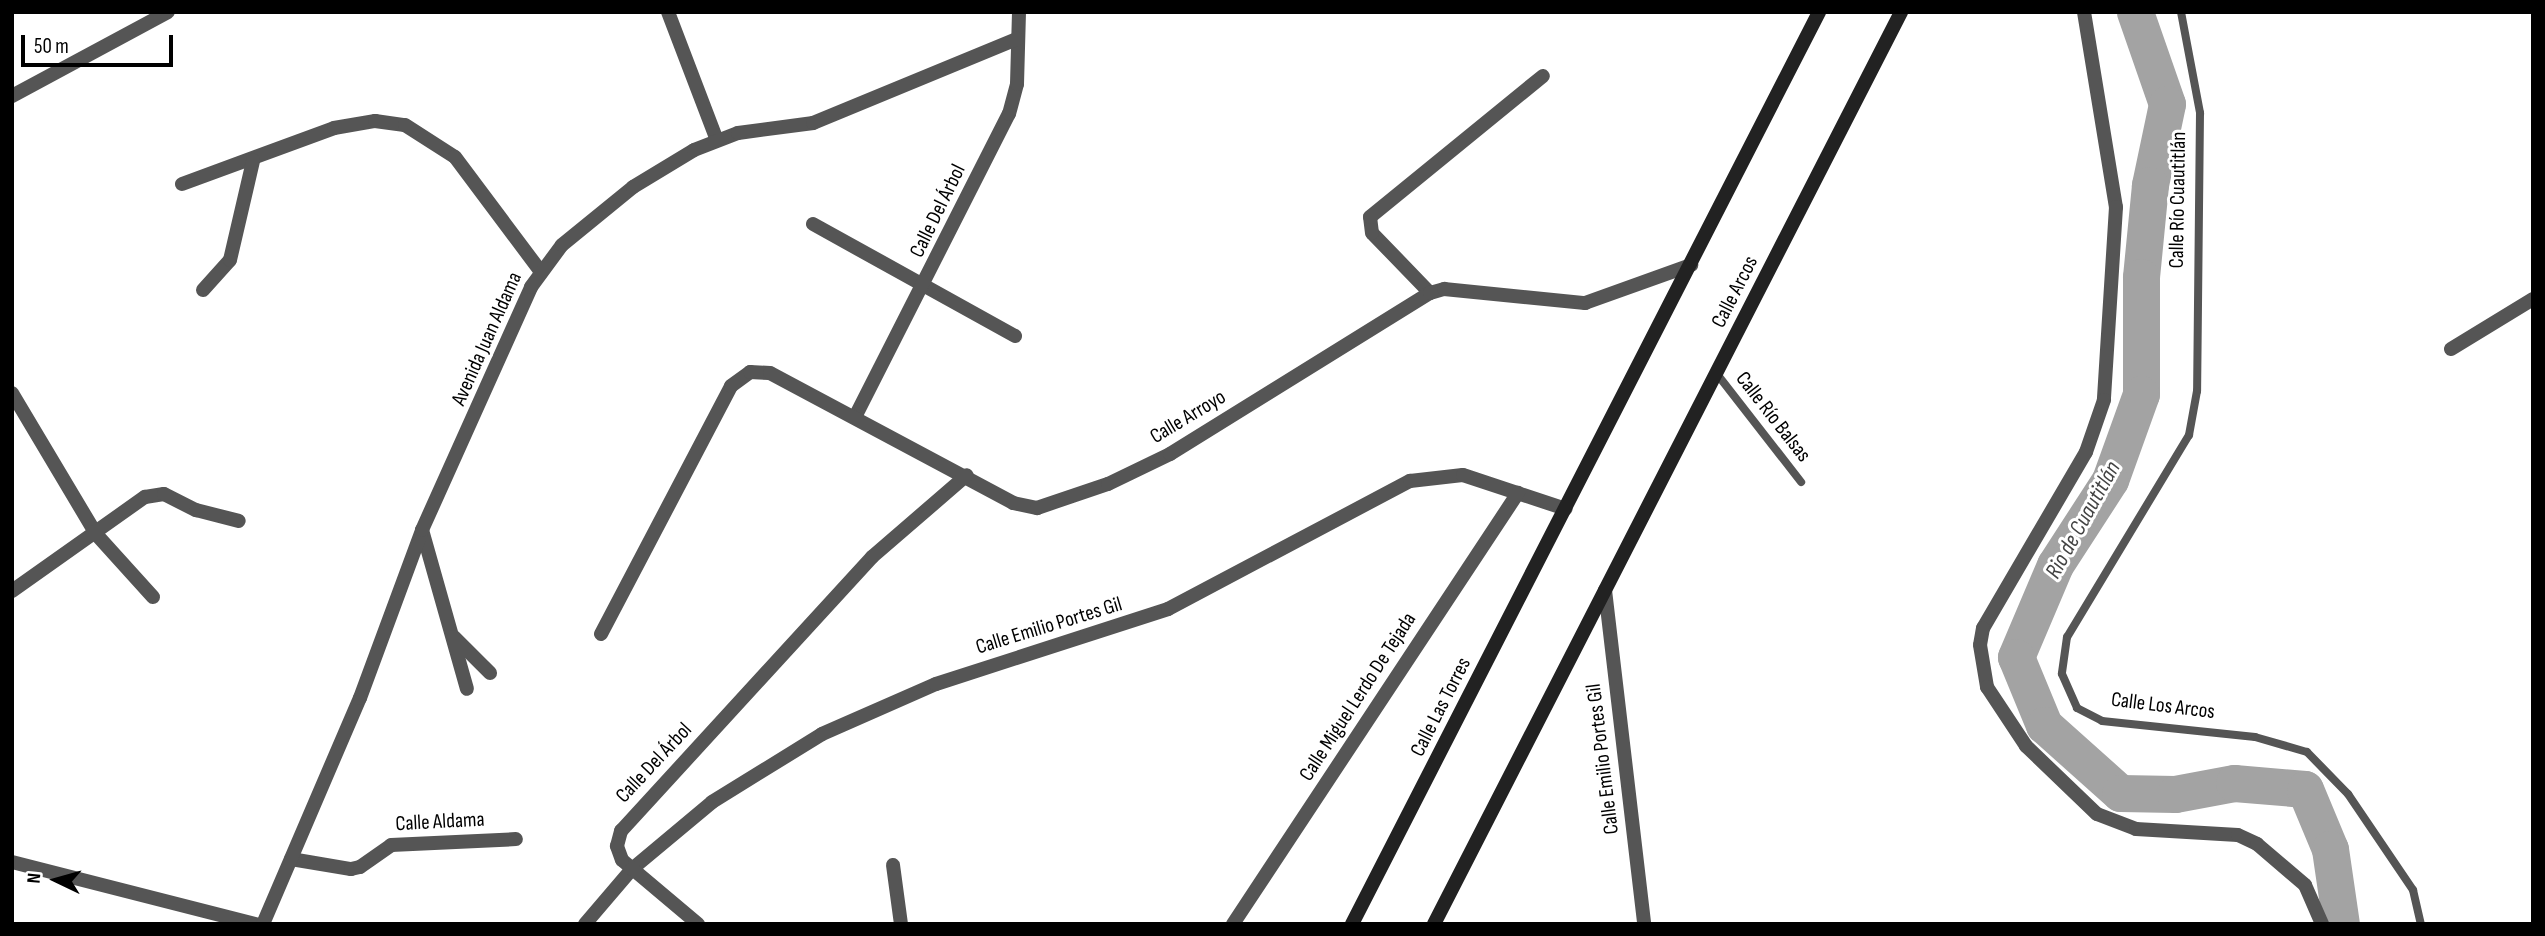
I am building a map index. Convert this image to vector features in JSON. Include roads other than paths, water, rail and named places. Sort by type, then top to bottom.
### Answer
[{"type":"main road","points":[[1566,509],[1819,12]]},
{"type":"main road","name":"Calle Arcos","points":[[1605,590],[1901,12]]},
{"type":"main road","name":"Calle Las Torres","points":[[1352,924],[1566,509]]},
{"type":"main road","points":[[1434,924],[1605,590]]},
{"type":"street","points":[[12,96],[168,12]]},
{"type":"street","points":[[668,12],[717,140]]},
{"type":"street","name":"Calle Del Árbol","points":[[855,417],[1009,114],[1017,84],[1019,12]]},
{"type":"street","points":[[2084,12],[2116,207],[2108,373],[2097,426],[2086,452],[1983,628],[1980,645],[1987,687],[2026,746],[2096,814],[2136,830],[2238,835],[2257,844],[2305,885],[2322,924]]},
{"type":"street","name":"Avenida Juan Aldama","points":[[263,924],[360,698],[422,530],[541,272],[571,237],[633,187],[717,140],[813,122],[1017,39]]},
{"type":"street","points":[[1543,76],[1370,217],[1372,233],[1430,293],[1444,289],[1585,303],[1691,265]]},
{"type":"street","points":[[182,184],[253,161],[334,128],[374,121],[405,125],[455,157],[541,272]]},
{"type":"street","points":[[203,290],[230,260],[253,161]]},
{"type":"street","points":[[813,223],[923,287],[1015,335]]},
{"type":"street","name":"Calle Arroyo","points":[[601,634],[731,386],[740,377],[770,373],[967,475],[1013,503],[1037,508],[1108,484],[1170,454],[1430,293]]},
{"type":"street","points":[[2451,349],[2533,299]]},
{"type":"street","points":[[12,393],[96,534],[153,597]]},
{"type":"street","name":"Calle Del Árbol","points":[[632,869],[619,856],[617,846],[624,826],[872,557],[967,475]]},
{"type":"street","name":"Calle Emilio Portes Gil","points":[[584,924],[632,869],[745,781],[822,734],[900,697],[1168,610],[1410,481],[1464,475],[1566,509]]},
{"type":"street","name":"Calle Miguel Lerdo De Tejada","points":[[1233,924],[1518,493]]},
{"type":"street","points":[[12,590],[96,534],[133,503],[154,494],[239,521]]},
{"type":"street","points":[[422,530],[467,690]]},
{"type":"street","name":"Calle Emilio Portes Gil","points":[[1605,590],[1644,924]]},
{"type":"street","points":[[451,634],[490,673]]},
{"type":"street","name":"Calle Aldama","points":[[291,859],[351,869],[360,867],[391,845],[516,839]]},
{"type":"street","points":[[12,862],[256,924]]},
{"type":"street","points":[[892,865],[901,924]]},
{"type":"street","points":[[632,869],[698,924]]},
{"type":"lane","name":"Calle Río Cuautitlán","points":[[2181,12],[2200,113],[2197,391]]},
{"type":"lane","name":"Calle Río Balsas","points":[[1717,374],[1801,482]]},
{"type":"lane","name":"Calle Los Arcos","points":[[2197,391],[2189,435],[2067,637],[2062,674],[2077,708],[2102,721],[2255,737],[2307,752],[2348,794],[2413,890],[2421,924]]},
{"type":"waterway","name":"Rio de Cuautitlán","points":[[2135,12],[2167,104],[2150,185],[2141,277],[2141,394],[2110,480],[2055,565],[2016,657],[2044,725],[2120,793],[2175,794],[2234,783],[2305,789],[2330,849],[2341,924]]}]
